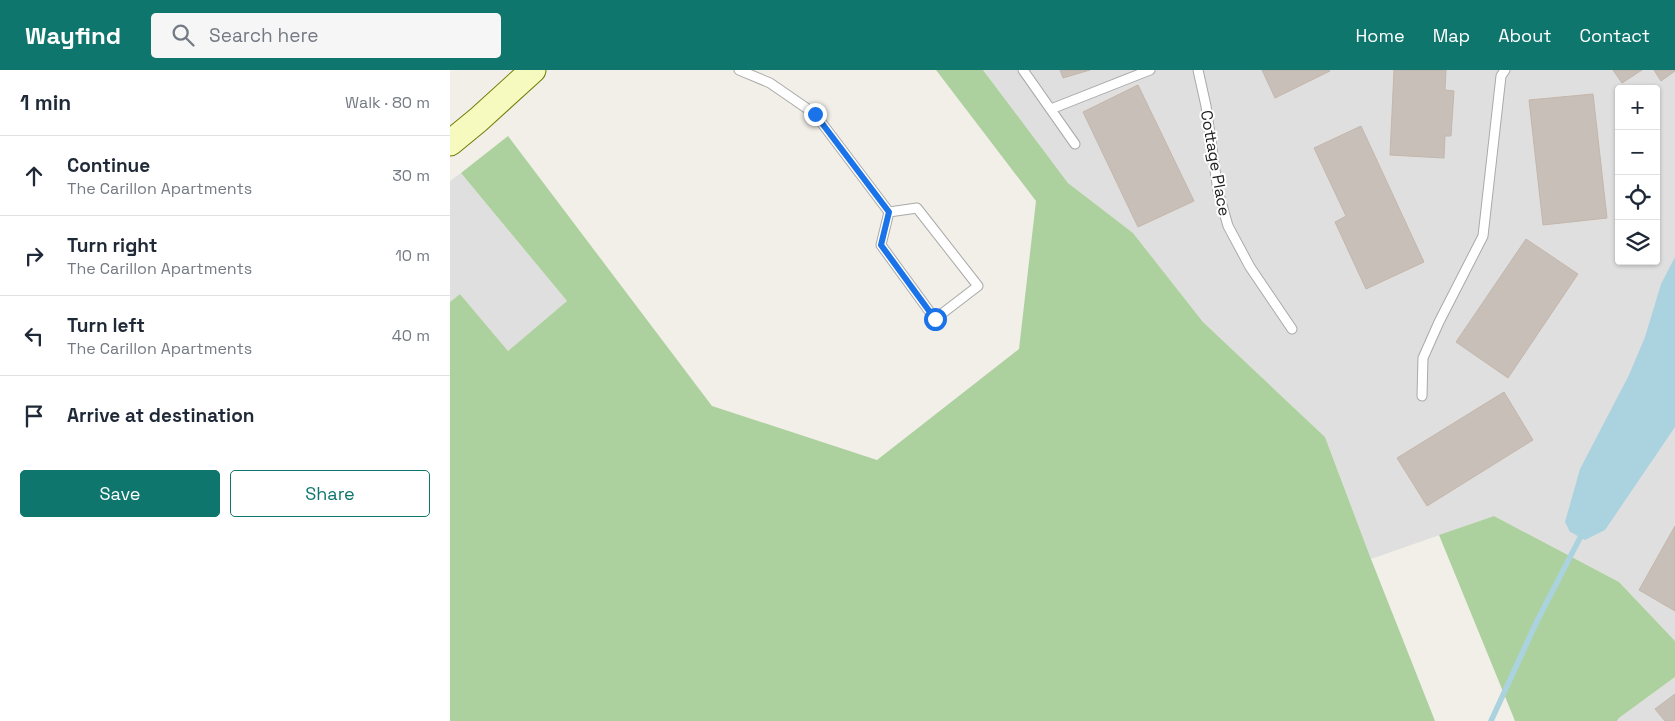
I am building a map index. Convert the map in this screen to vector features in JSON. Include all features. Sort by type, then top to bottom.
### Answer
[{"type":"main road","points":[[450,143],[532,70]]},
{"type":"lane","points":[[739,70],[770,83],[815,114],[889,212]]},
{"type":"lane","points":[[1023,70],[1075,144]]},
{"type":"lane","points":[[1051,109],[1150,70]]},
{"type":"lane","name":"Cottage Place","points":[[1198,70],[1206,106],[1218,191],[1228,226],[1250,267],[1292,329]]},
{"type":"lane","points":[[1422,396],[1423,358],[1482,236],[1501,76],[1505,70]]},
{"type":"lane","points":[[917,208],[978,286],[935,319],[881,245],[889,212],[917,208]]},
{"type":"shaded area","points":[[983,70],[1675,70],[1675,641],[1619,582],[1494,516],[1371,559],[1325,437],[1203,322],[1133,233],[1068,183]]},
{"type":"shaded area","points":[[461,173],[567,301],[508,351],[460,294],[450,302],[450,181]]},
{"type":"shaded area","points":[[1675,677],[1675,721],[1617,721],[1619,718]]},
{"type":"green space","points":[[936,70],[983,70],[1068,183],[1133,233],[1203,322],[1325,437],[1435,721],[450,721],[450,302],[460,294],[508,351],[567,301],[461,173],[508,136],[712,406],[877,460],[1019,349],[1036,201]]},
{"type":"green space","points":[[1494,516],[1619,582],[1675,641],[1675,677],[1617,721],[1515,721],[1439,535]]},
{"type":"water","points":[[1675,257],[1675,427],[1605,530],[1585,540],[1570,532],[1565,522],[1580,469],[1629,375],[1645,337],[1661,284]]},
{"type":"building","points":[[1060,70],[1090,70],[1063,78]]},
{"type":"building","points":[[1262,70],[1329,70],[1330,71],[1275,98]]},
{"type":"building","points":[[1394,70],[1446,70],[1445,90],[1454,91],[1451,136],[1445,136],[1444,158],[1390,155]]},
{"type":"building","points":[[1613,70],[1642,70],[1622,83]]},
{"type":"building","points":[[1654,70],[1675,70],[1675,71],[1661,81]]},
{"type":"building","points":[[1138,85],[1194,201],[1138,227],[1083,112]]},
{"type":"building","points":[[1593,94],[1607,218],[1543,225],[1529,100]]},
{"type":"building","points":[[1361,126],[1424,262],[1366,289],[1335,222],[1346,216],[1314,148]]},
{"type":"building","points":[[1526,239],[1578,274],[1508,378],[1456,342]]},
{"type":"building","points":[[1504,392],[1533,440],[1427,506],[1397,458]]},
{"type":"building","points":[[1675,526],[1675,611],[1639,590]]},
{"type":"building","points":[[1675,694],[1675,721],[1665,721],[1655,709]]},
{"type":"waterway","points":[[1491,721],[1537,621],[1583,532]]},
{"type":"route","points":[[815,114],[889,212],[881,245],[935,319]]}]
